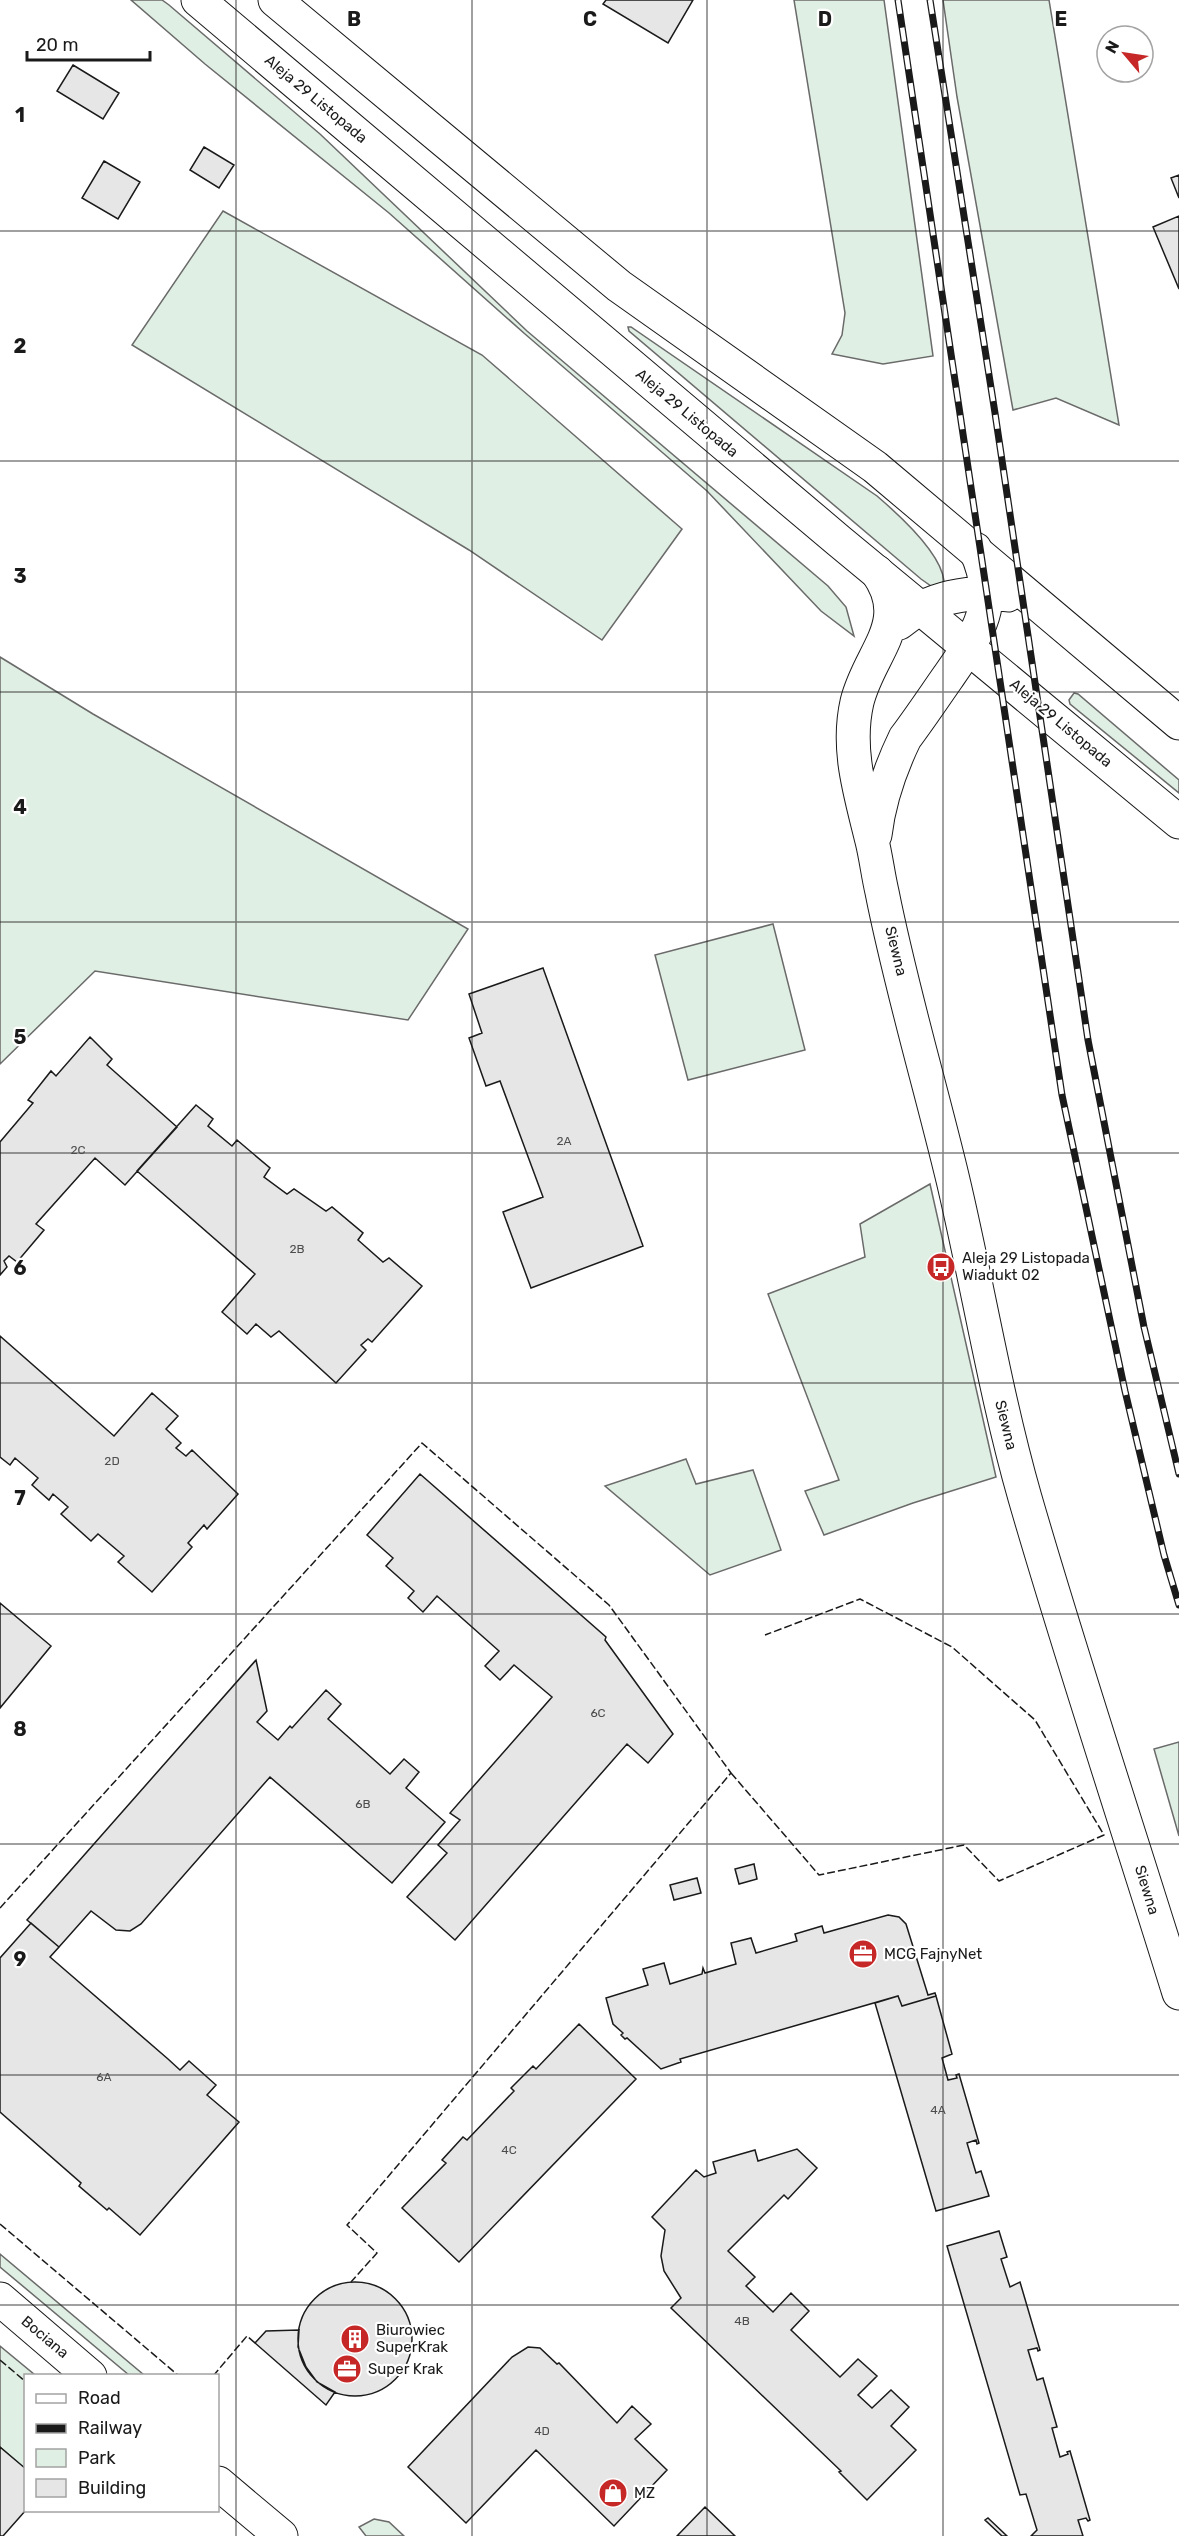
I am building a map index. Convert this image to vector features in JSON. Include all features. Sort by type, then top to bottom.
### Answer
[{"type":"main road","name":"Aleja 29 Listopada","points":[[198,0],[877,572],[1179,822]]},
{"type":"main road","points":[[275,0],[620,286],[875,467],[1179,723]]},
{"type":"main road","name":"Siewna","points":[[873,845],[885,788],[897,754],[905,738],[969,646],[982,622],[987,594],[984,571],[975,549]]},
{"type":"main road","name":"Siewna","points":[[877,572],[887,587],[893,605],[892,618],[865,680],[853,727],[856,775],[887,916],[953,1182],[998,1392],[1025,1497],[1179,1994]]},
{"type":"main road","name":"Siewna","points":[[886,636],[903,619],[945,598],[987,594],[1011,596],[1056,618]]},
{"type":"main road","name":"Bociana","points":[[0,2299],[88,2374]]},
{"type":"main road","points":[[219,2484],[281,2536]]},
{"type":"green space","points":[[131,0],[162,0],[320,134],[527,331],[828,586],[846,607],[854,636],[821,611],[707,491],[389,213],[205,64]]},
{"type":"green space","points":[[794,0],[884,0],[933,356],[883,364],[832,354],[842,335],[845,313]]},
{"type":"green space","points":[[943,0],[1049,0],[1119,425],[1056,398],[1013,410],[957,97]]},
{"type":"green space","points":[[223,211],[482,355],[682,529],[602,640],[469,550],[132,345]]},
{"type":"green space","points":[[628,327],[877,496],[907,523],[927,547],[941,570],[944,581],[940,585],[931,586],[921,579],[629,331]]},
{"type":"green space","points":[[0,657],[93,714],[468,929],[408,1020],[95,971],[0,1064]]},
{"type":"green space","points":[[1074,693],[1179,780],[1179,793],[1070,704],[1069,700]]},
{"type":"green space","points":[[773,924],[805,1050],[688,1080],[655,955]]},
{"type":"green space","points":[[930,1184],[996,1477],[913,1503],[824,1535],[805,1491],[839,1480],[768,1294],[865,1257],[860,1224]]},
{"type":"green space","points":[[686,1459],[696,1484],[753,1470],[781,1550],[710,1575],[605,1486]]},
{"type":"green space","points":[[1179,1742],[1179,1836],[1154,1749]]},
{"type":"green space","points":[[0,2254],[143,2374],[128,2374],[0,2267]]},
{"type":"green space","points":[[0,2346],[34,2374],[24,2374],[24,2468],[0,2447]]},
{"type":"green space","points":[[374,2519],[389,2522],[404,2536],[366,2536],[359,2527]]},
{"type":"building","points":[[606,0],[693,0],[668,43],[603,4]]},
{"type":"building","points":[[73,65],[119,93],[103,119],[57,91]]},
{"type":"building","points":[[204,147],[234,165],[219,188],[190,170]]},
{"type":"building","points":[[104,161],[140,182],[118,219],[82,198]]},
{"type":"building","points":[[1179,175],[1179,198],[1171,178]]},
{"type":"building","points":[[1179,216],[1179,289],[1153,227]]},
{"type":"building","points":[[543,968],[643,1246],[531,1288],[503,1212],[543,1197],[500,1081],[486,1086],[469,1038],[482,1033],[469,994]]},
{"type":"building","points":[[90,1037],[112,1059],[107,1065],[177,1127],[125,1185],[95,1158],[36,1224],[44,1230],[17,1262],[9,1256],[4,1261],[7,1267],[0,1275],[0,1142],[33,1103],[28,1100],[51,1071],[56,1076]]},
{"type":"building","points":[[196,1105],[213,1119],[208,1126],[232,1146],[237,1140],[270,1168],[264,1177],[287,1194],[294,1189],[326,1211],[332,1207],[363,1233],[358,1240],[383,1262],[389,1258],[422,1286],[372,1342],[368,1339],[361,1345],[366,1350],[336,1383],[279,1331],[271,1337],[256,1324],[247,1334],[222,1312],[255,1274],[137,1171]]},
{"type":"building","points":[[0,1336],[114,1436],[152,1393],[178,1416],[166,1429],[181,1443],[176,1448],[186,1456],[192,1450],[238,1494],[207,1529],[204,1525],[188,1543],[192,1547],[152,1592],[118,1562],[124,1556],[98,1534],[91,1541],[61,1514],[68,1507],[53,1494],[49,1500],[32,1485],[38,1478],[15,1458],[10,1465],[0,1457]]},
{"type":"building","points":[[420,1474],[606,1637],[605,1640],[673,1734],[648,1763],[627,1744],[455,1940],[407,1897],[447,1853],[438,1845],[460,1820],[450,1813],[552,1697],[514,1665],[500,1680],[485,1666],[499,1651],[437,1596],[423,1612],[408,1598],[414,1591],[386,1566],[393,1558],[367,1535]]},
{"type":"building","points":[[0,1603],[51,1646],[0,1708]]},
{"type":"building","points":[[256,1660],[267,1711],[257,1722],[278,1740],[326,1690],[341,1704],[328,1719],[390,1774],[404,1759],[419,1772],[406,1788],[445,1822],[392,1883],[270,1777],[141,1924],[130,1931],[116,1930],[91,1911],[59,1947],[27,1920]]},
{"type":"building","points":[[754,1864],[757,1879],[739,1884],[735,1869]]},
{"type":"building","points":[[697,1878],[701,1893],[674,1900],[670,1885]]},
{"type":"building","points":[[888,1915],[899,1917],[906,1924],[928,1995],[935,1993],[936,1996],[902,2006],[898,1996],[680,2059],[681,2062],[661,2069],[627,2038],[625,2039],[621,2035],[623,2033],[613,2024],[606,1998],[648,1985],[643,1969],[664,1963],[670,1984],[702,1974],[703,1968],[705,1973],[736,1964],[731,1943],[751,1938],[756,1953],[797,1941],[795,1934],[822,1926],[824,1933]]},
{"type":"building","points":[[31,1923],[59,1947],[50,1957],[180,2070],[189,2061],[216,2085],[207,2095],[239,2122],[140,2235],[79,2186],[81,2183],[0,2112],[0,1958]]},
{"type":"building","points":[[898,1996],[902,2006],[936,1996],[952,2054],[942,2058],[948,2080],[957,2078],[956,2075],[959,2074],[979,2143],[977,2144],[976,2140],[967,2143],[976,2173],[981,2171],[989,2196],[936,2211],[875,2003]]},
{"type":"building","points":[[579,2024],[636,2079],[459,2262],[402,2208],[446,2163],[442,2160],[463,2137],[467,2140],[514,2091],[511,2088],[533,2066],[536,2069]]},
{"type":"building","points":[[797,2149],[817,2168],[788,2199],[784,2195],[728,2251],[755,2277],[746,2286],[773,2312],[791,2293],[809,2311],[791,2330],[840,2377],[858,2359],[877,2376],[858,2395],[872,2408],[891,2390],[909,2407],[891,2426],[916,2450],[867,2500],[839,2472],[841,2471],[671,2308],[681,2298],[664,2271],[661,2256],[665,2230],[652,2217],[696,2170],[704,2177],[716,2173],[713,2162],[755,2150],[758,2161]]},
{"type":"building","points":[[999,2231],[1007,2257],[1001,2259],[1010,2287],[1020,2282],[1040,2350],[1038,2351],[1037,2348],[1028,2350],[1037,2380],[1043,2378],[1057,2427],[1052,2428],[1060,2457],[1070,2451],[1090,2520],[1086,2518],[1078,2520],[1083,2536],[1031,2536],[1037,2530],[1026,2494],[1020,2495],[947,2246]]},
{"type":"building","name":"Biurowiec SuperKrak","points":[[355,2282],[377,2287],[395,2299],[407,2317],[412,2339],[407,2361],[395,2379],[377,2391],[355,2396],[333,2391],[315,2379],[303,2361],[298,2339],[303,2317],[315,2299],[333,2287]]},
{"type":"building","points":[[299,2330],[298,2347],[306,2367],[317,2382],[335,2392],[326,2405],[255,2343],[266,2331]]},
{"type":"building","points":[[528,2347],[540,2348],[557,2364],[559,2363],[617,2423],[632,2406],[651,2424],[635,2439],[667,2470],[614,2526],[536,2450],[466,2523],[408,2467],[512,2357]]},
{"type":"building","points":[[0,2447],[24,2467],[24,2512],[3,2536],[0,2536]]},
{"type":"building","points":[[705,2507],[735,2536],[677,2536]]},
{"type":"building","points":[[988,2518],[1007,2536],[1002,2536],[985,2520]]},
{"type":"railway","points":[[898,0],[1062,1095],[1125,1391],[1164,1555],[1179,1605]]},
{"type":"railway","points":[[930,0],[995,413],[1088,1040],[1144,1327],[1179,1474]]},
{"type":"fence","points":[[0,1908],[422,1443],[609,1605],[731,1773],[347,2225],[377,2253],[351,2282]]},
{"type":"fence","points":[[731,1773],[819,1875],[964,1845],[999,1881],[1104,1835],[1035,1720],[952,1647],[860,1599],[765,1635]]},
{"type":"fence","points":[[0,2224],[177,2374]]},
{"type":"fence","points":[[215,2374],[247,2336],[255,2343]]},
{"type":"fence","points":[[0,2360],[24,2380]]},
{"type":"place","name":"Aleja 29 Listopada Wiadukt 02","points":[[941,1267]]},
{"type":"place","name":"MCG FajnyNet","points":[[863,1954]]},
{"type":"place","name":"Biurowiec SuperKrak","points":[[355,2339]]},
{"type":"place","name":"Super Krak","points":[[347,2369]]},
{"type":"place","name":"MZ","points":[[613,2493]]}]
